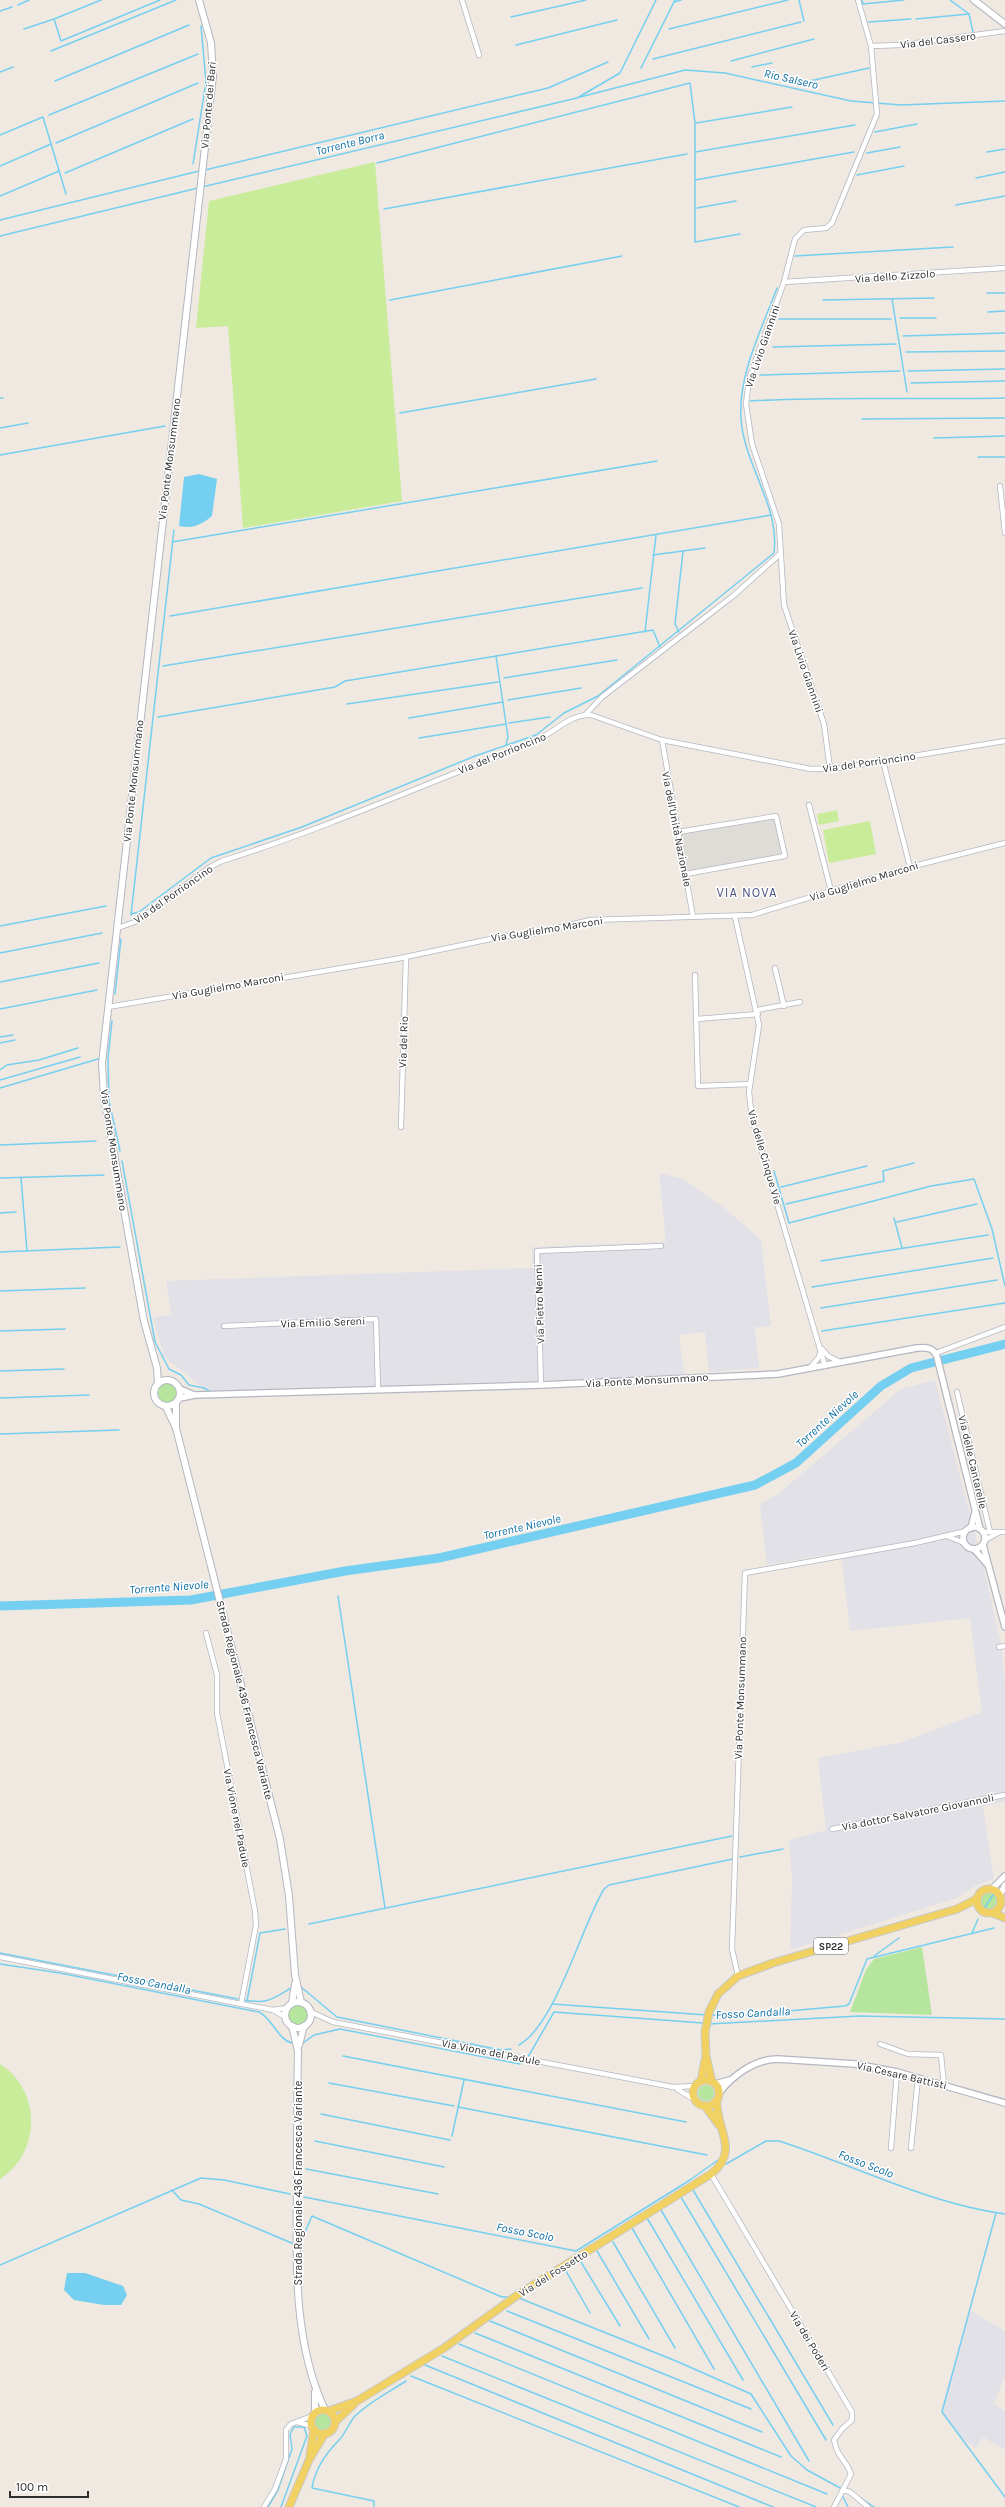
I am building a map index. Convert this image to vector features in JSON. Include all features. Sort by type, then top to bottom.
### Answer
[{"type":"main road","name":"Via Ponte dei Bari","points":[[200,0],[211,43],[213,66],[200,190]]},
{"type":"main road","points":[[974,0],[1005,24]]},
{"type":"main road","name":"Via Ponte Monsummano","points":[[157,1368],[144,1321],[104,1098],[102,1063],[200,190]]},
{"type":"main road","points":[[157,1368],[167,1380],[173,1382],[180,1389],[180,1398],[176,1404],[176,1428]]},
{"type":"main road","points":[[157,1368],[158,1384],[155,1390],[155,1398],[166,1407],[176,1428]]},
{"type":"main road","points":[[158,1384],[167,1380]]},
{"type":"main road","points":[[166,1407],[176,1404]]},
{"type":"main road","name":"Strada Regionale 436 Francesca Variante","points":[[176,1428],[280,1839],[289,1896],[296,1974]]},
{"type":"main road","points":[[992,1889],[1000,1895],[1003,1906],[993,1913]]},
{"type":"main road","name":"SP22","points":[[718,2097],[706,2056],[705,2043],[707,2020],[714,2000],[738,1976],[773,1963],[957,1909],[977,1898],[981,1892],[992,1889]]},
{"type":"main road","points":[[977,1898],[978,1908]]},
{"type":"main road","name":"SP22","points":[[957,1909],[978,1908],[985,1913],[993,1913]]},
{"type":"main road","points":[[993,1913],[1005,1918]]},
{"type":"main road","points":[[296,1974],[301,2002]]},
{"type":"main road","points":[[296,1974],[292,2002],[287,2008],[285,2017],[292,2026],[298,2051]]},
{"type":"main road","points":[[292,2002],[301,2002],[308,2005],[311,2012],[310,2020],[304,2026],[298,2051]]},
{"type":"main road","points":[[292,2026],[304,2026]]},
{"type":"main road","name":"Strada Regionale 436 Francesca Variante","points":[[298,2051],[297,2256],[303,2334],[315,2386]]},
{"type":"main road","name":"SP22","points":[[695,2100],[693,2093],[698,2084],[706,2056]]},
{"type":"main road","points":[[698,2084],[714,2083]]},
{"type":"main road","points":[[704,2106],[712,2105],[718,2097]]},
{"type":"main road","name":"Via del Fossetto","points":[[357,2401],[444,2348],[519,2294],[711,2174],[719,2167],[725,2155],[726,2144],[718,2097]]},
{"type":"main road","points":[[695,2100],[711,2113],[723,2132]]},
{"type":"main road","points":[[315,2386],[327,2411],[333,2415],[335,2422]]},
{"type":"main road","points":[[309,2460],[313,2428],[315,2386]]},
{"type":"main road","points":[[314,2414],[357,2401]]},
{"type":"main road","points":[[289,2507],[309,2460],[324,2433],[332,2429],[335,2422],[357,2401]]},
{"type":"main road","points":[[313,2428],[324,2433]]},
{"type":"street","points":[[462,0],[479,55]]},
{"type":"street","name":"Via Livio Giannini","points":[[830,769],[824,724],[784,605],[776,514],[752,444],[746,404],[749,379],[784,282],[795,239],[799,233],[804,230],[826,228],[832,223],[877,117],[871,46],[858,0]]},
{"type":"street","name":"Via del Cassero","points":[[871,46],[901,45],[1005,31]]},
{"type":"street","name":"Via dello Zizzolo","points":[[784,282],[1005,268]]},
{"type":"street","points":[[1000,486],[1005,533]]},
{"type":"street","points":[[586,714],[602,697],[733,596],[780,554]]},
{"type":"street","name":"Via del Porrioncino","points":[[118,928],[137,921],[210,867],[222,861],[310,832],[458,770],[532,743],[579,715],[586,714],[662,740],[802,768],[830,769],[1005,741]]},
{"type":"street","name":"Via dell'Unità Nazionale","points":[[662,740],[693,917]]},
{"type":"street","points":[[883,761],[910,867]]},
{"type":"street","points":[[809,805],[831,891]]},
{"type":"street","points":[[678,832],[776,816],[785,856],[686,874]]},
{"type":"street","name":"Via Guglielmo Marconi","points":[[108,1007],[406,957],[494,938],[534,934],[590,920],[735,917],[769,910],[910,867],[1005,843]]},
{"type":"street","name":"Via delle Cinque Vie","points":[[735,917],[758,1012],[758,1034],[750,1084],[750,1105],[756,1135],[821,1347],[825,1366]]},
{"type":"street","name":"Via del Rio","points":[[401,1127],[406,957]]},
{"type":"street","points":[[775,968],[784,1006]]},
{"type":"street","points":[[695,975],[698,1086],[750,1084]]},
{"type":"street","points":[[697,1019],[758,1012],[800,1002]]},
{"type":"street","name":"Via Pietro Nenni","points":[[541,1385],[537,1250],[661,1246]]},
{"type":"street","name":"Via Emilio Sereni","points":[[224,1326],[376,1319],[378,1389]]},
{"type":"street","points":[[1005,1327],[936,1356],[1005,1627]]},
{"type":"street","points":[[821,1347],[828,1356],[841,1363]]},
{"type":"street","points":[[809,1369],[819,1357],[821,1347]]},
{"type":"street","name":"Via Ponte Monsummano","points":[[194,1395],[541,1385],[778,1374],[918,1348],[928,1348],[936,1356]]},
{"type":"street","points":[[180,1389],[194,1395]]},
{"type":"street","name":"Via delle Cantarelle","points":[[956,1392],[990,1532]]},
{"type":"street","points":[[180,1398],[194,1395]]},
{"type":"street","points":[[975,1506],[982,1503]]},
{"type":"street","points":[[964,1543],[963,1538],[968,1530],[975,1506]]},
{"type":"street","points":[[968,1530],[1002,1532]]},
{"type":"street","name":"Via Ponte Monsummano","points":[[738,1976],[732,1949],[745,1573],[947,1536],[968,1530]]},
{"type":"street","points":[[974,1549],[1002,1532]]},
{"type":"street","points":[[947,1536],[974,1549],[990,1567]]},
{"type":"street","name":"Via Vione nel Padule","points":[[206,1633],[217,1675],[217,1713],[255,1911],[256,1925],[240,2004]]},
{"type":"street","points":[[999,1647],[1005,1646]]},
{"type":"street","name":"Via dottor Salvatore Giovannoli","points":[[832,1829],[1005,1795]]},
{"type":"street","points":[[992,1889],[1005,1876]]},
{"type":"street","points":[[1000,1895],[1005,1885]]},
{"type":"street","points":[[0,1957],[273,2010],[287,2008]]},
{"type":"street","points":[[273,2010],[285,2017]]},
{"type":"street","name":"Via Vione del Padule","points":[[311,2012],[333,2022],[673,2087]]},
{"type":"street","points":[[880,2044],[908,2054],[941,2055],[944,2085]]},
{"type":"street","name":"Via Cesare Battisti","points":[[730,2080],[753,2064],[767,2059],[855,2064],[897,2072],[1005,2103]]},
{"type":"street","points":[[891,2148],[897,2072]]},
{"type":"street","points":[[911,2148],[918,2078]]},
{"type":"street","points":[[714,2083],[730,2080]]},
{"type":"street","points":[[718,2097],[730,2080]]},
{"type":"street","points":[[673,2087],[698,2084]]},
{"type":"street","points":[[673,2087],[695,2100]]},
{"type":"street","name":"Via dei Poderi","points":[[711,2174],[852,2412],[852,2420],[842,2429],[834,2440],[837,2454],[848,2467],[851,2474],[834,2507]]},
{"type":"street","points":[[264,2507],[275,2489],[286,2459],[284,2433],[289,2425],[314,2414]]},
{"type":"street","points":[[295,2422],[313,2428]]},
{"type":"street","points":[[843,2489],[850,2492],[868,2507]]},
{"type":"shaded area","points":[[776,816],[785,856],[686,874],[678,832]]},
{"type":"shaded area","points":[[659,1173],[683,1179],[723,1207],[761,1240],[771,1326],[755,1327],[759,1368],[709,1372],[705,1332],[679,1335],[685,1383],[663,1384],[646,1378],[357,1386],[209,1393],[164,1356],[153,1318],[171,1314],[166,1281],[532,1268],[532,1247],[666,1242]]},
{"type":"shaded area","points":[[935,1380],[983,1565],[1002,1648],[1005,1688],[1005,1801],[983,1807],[994,1879],[977,1885],[957,1898],[790,1950],[792,1879],[789,1840],[826,1830],[818,1758],[899,1743],[982,1712],[970,1618],[850,1631],[841,1552],[767,1565],[760,1504],[778,1494],[901,1389]]},
{"type":"shaded area","points":[[969,2310],[1005,2331],[1005,2376],[994,2404],[1005,2411],[1005,2450],[983,2437],[976,2448],[962,2439],[941,2411]]},
{"type":"green space","points":[[375,162],[402,501],[243,528],[228,326],[196,328],[209,201]]},
{"type":"green space","points":[[837,810],[839,821],[819,825],[817,814]]},
{"type":"green space","points":[[870,821],[876,854],[829,863],[823,830]]},
{"type":"green space","points":[[168,1383],[175,1386],[178,1393],[175,1400],[168,1403],[161,1400],[158,1393],[161,1386]]},
{"type":"green space","points":[[986,1893],[992,1893],[997,1898],[995,1907],[992,1909],[986,1909],[981,1904],[981,1898]]},
{"type":"green space","points":[[922,1947],[932,2015],[850,2012],[866,1970],[874,1959]]},
{"type":"green space","points":[[298,2005],[305,2008],[308,2015],[305,2022],[298,2025],[291,2022],[288,2015],[291,2008]]},
{"type":"green space","points":[[0,2064],[13,2075],[23,2089],[29,2105],[31,2121],[29,2138],[23,2153],[14,2167],[0,2179]]},
{"type":"green space","points":[[703,2085],[709,2085],[714,2090],[712,2099],[709,2101],[703,2101],[698,2096],[698,2090]]},
{"type":"green space","points":[[323,2413],[329,2416],[332,2422],[329,2428],[323,2431],[317,2428],[314,2422],[317,2416]]},
{"type":"water","points":[[199,474],[217,479],[212,516],[197,526],[179,526],[184,477]]},
{"type":"water","points":[[67,2273],[85,2273],[123,2286],[127,2295],[121,2305],[104,2305],[74,2300],[64,2290]]},
{"type":"waterway","points":[[18,5],[29,0]]},
{"type":"waterway","points":[[54,19],[101,0]]},
{"type":"waterway","points":[[24,29],[54,19],[61,41],[160,0]]},
{"type":"waterway","points":[[51,51],[176,0]]},
{"type":"waterway","points":[[511,17],[586,0]]},
{"type":"waterway","name":"Torrente Borra","points":[[202,187],[577,98],[620,73],[656,0]]},
{"type":"waterway","points":[[641,68],[675,0]]},
{"type":"waterway","points":[[674,2],[681,0]]},
{"type":"waterway","points":[[669,29],[788,0]]},
{"type":"waterway","points":[[799,0],[804,21]]},
{"type":"waterway","points":[[862,0],[863,4],[904,0]]},
{"type":"waterway","points":[[950,0],[969,14],[973,32]]},
{"type":"waterway","points":[[0,11],[12,7]]},
{"type":"waterway","points":[[916,19],[969,14]]},
{"type":"waterway","points":[[869,22],[911,19]]},
{"type":"waterway","points":[[516,45],[617,20]]},
{"type":"waterway","points":[[653,59],[801,22]]},
{"type":"waterway","points":[[55,81],[189,25]]},
{"type":"waterway","points":[[193,164],[206,82],[201,26]]},
{"type":"waterway","points":[[731,61],[814,39]]},
{"type":"waterway","points":[[49,115],[198,54]]},
{"type":"waterway","points":[[205,170],[548,88],[608,62]]},
{"type":"waterway","points":[[752,67],[772,63]]},
{"type":"waterway","points":[[0,72],[13,67]]},
{"type":"waterway","points":[[805,82],[869,68]]},
{"type":"waterway","name":"Rio Salsero","points":[[580,97],[685,70],[725,73],[851,101],[901,105],[1005,101]]},
{"type":"waterway","points":[[56,143],[198,83]]},
{"type":"waterway","points":[[377,163],[690,83],[695,123],[695,242],[740,234]]},
{"type":"waterway","points":[[696,123],[792,107]]},
{"type":"waterway","points":[[0,135],[43,117],[66,194]]},
{"type":"waterway","points":[[65,173],[193,119]]},
{"type":"waterway","points":[[875,132],[917,124]]},
{"type":"waterway","points":[[695,152],[855,125]]},
{"type":"waterway","points":[[0,166],[51,144]]},
{"type":"waterway","points":[[867,153],[900,147]]},
{"type":"waterway","points":[[987,152],[1005,149]]},
{"type":"waterway","points":[[695,180],[854,152]]},
{"type":"waterway","points":[[384,209],[687,154]]},
{"type":"waterway","points":[[857,175],[904,166]]},
{"type":"waterway","points":[[0,196],[59,171]]},
{"type":"waterway","points":[[0,220],[199,171]]},
{"type":"waterway","points":[[976,178],[1005,172]]},
{"type":"waterway","name":"Torrente Borra","points":[[0,236],[198,188]]},
{"type":"waterway","points":[[956,205],[1005,196]]},
{"type":"waterway","points":[[697,208],[736,201]]},
{"type":"waterway","points":[[795,256],[953,247]]},
{"type":"waterway","points":[[390,300],[622,256]]},
{"type":"waterway","points":[[131,914],[139,912],[211,858],[302,827],[475,756],[536,735],[564,713],[598,696],[774,553],[772,519],[748,453],[741,419],[741,402],[743,385],[752,352],[777,288]]},
{"type":"waterway","points":[[987,293],[1005,293]]},
{"type":"waterway","points":[[823,300],[934,298]]},
{"type":"waterway","points":[[892,299],[907,392]]},
{"type":"waterway","points":[[988,312],[1005,311]]},
{"type":"waterway","points":[[900,318],[936,318]]},
{"type":"waterway","points":[[779,319],[891,319]]},
{"type":"waterway","points":[[903,336],[1005,333]]},
{"type":"waterway","points":[[773,347],[896,344]]},
{"type":"waterway","points":[[906,352],[1005,351]]},
{"type":"waterway","points":[[908,371],[1005,369]]},
{"type":"waterway","points":[[760,375],[900,371]]},
{"type":"waterway","points":[[400,413],[596,379]]},
{"type":"waterway","points":[[911,383],[1005,381]]},
{"type":"waterway","points":[[750,401],[814,399],[1005,398]]},
{"type":"waterway","points":[[862,419],[1005,418]]},
{"type":"waterway","points":[[0,428],[28,423]]},
{"type":"waterway","points":[[0,455],[165,426]]},
{"type":"waterway","points":[[934,438],[1005,436]]},
{"type":"waterway","points":[[978,457],[1005,457]]},
{"type":"waterway","points":[[172,542],[657,461]]},
{"type":"waterway","points":[[170,616],[771,515]]},
{"type":"waterway","points":[[131,915],[174,530]]},
{"type":"waterway","points":[[645,632],[656,535]]},
{"type":"waterway","points":[[653,555],[705,548]]},
{"type":"waterway","points":[[679,632],[675,624],[683,551]]},
{"type":"waterway","points":[[163,666],[642,588]]},
{"type":"waterway","points":[[158,717],[335,687],[345,681],[653,630],[660,647]]},
{"type":"waterway","points":[[496,656],[508,737],[506,745]]},
{"type":"waterway","points":[[504,678],[617,660]]},
{"type":"waterway","points":[[347,704],[498,682]]},
{"type":"waterway","points":[[508,700],[581,688]]},
{"type":"waterway","points":[[409,718],[503,702]]},
{"type":"waterway","points":[[509,723],[550,717]]},
{"type":"waterway","points":[[419,738],[506,724]]},
{"type":"waterway","points":[[0,926],[106,906]]},
{"type":"waterway","points":[[0,953],[102,933]]},
{"type":"waterway","points":[[115,994],[121,939]]},
{"type":"waterway","points":[[0,982],[99,963]]},
{"type":"waterway","points":[[0,1009],[97,990]]},
{"type":"waterway","points":[[112,1021],[108,1058],[109,1101],[120,1151]]},
{"type":"waterway","points":[[0,1037],[13,1035]]},
{"type":"waterway","points":[[0,1043],[15,1040]]},
{"type":"waterway","points":[[0,1070],[7,1065],[39,1060],[78,1048]]},
{"type":"waterway","points":[[0,1080],[80,1057]]},
{"type":"waterway","points":[[0,1088],[98,1059]]},
{"type":"waterway","points":[[0,1145],[96,1141]]},
{"type":"waterway","points":[[122,1161],[155,1342],[169,1369],[181,1375],[189,1385],[204,1388],[209,1391]]},
{"type":"waterway","points":[[786,1204],[884,1181],[883,1171],[914,1163]]},
{"type":"waterway","points":[[781,1187],[867,1166]]},
{"type":"waterway","points":[[774,1171],[789,1223],[931,1186],[974,1179],[992,1229],[1005,1286]]},
{"type":"waterway","points":[[0,1178],[104,1175]]},
{"type":"waterway","points":[[21,1178],[27,1251]]},
{"type":"waterway","points":[[897,1222],[977,1204]]},
{"type":"waterway","points":[[0,1213],[16,1212]]},
{"type":"waterway","points":[[894,1218],[902,1248]]},
{"type":"waterway","points":[[821,1261],[988,1235]]},
{"type":"waterway","points":[[0,1252],[120,1247]]},
{"type":"waterway","points":[[812,1287],[993,1258]]},
{"type":"waterway","points":[[821,1308],[997,1280]]},
{"type":"waterway","points":[[0,1291],[85,1288]]},
{"type":"waterway","points":[[822,1331],[1005,1303]]},
{"type":"waterway","points":[[0,1331],[65,1329]]},
{"type":"waterway","name":"Torrente Nievole","points":[[0,1606],[191,1600],[345,1571],[439,1558],[755,1485],[796,1463],[881,1386],[911,1368],[1005,1344]]},
{"type":"waterway","points":[[0,1371],[64,1369]]},
{"type":"waterway","points":[[0,1398],[89,1395]]},
{"type":"waterway","points":[[0,1434],[119,1430]]},
{"type":"waterway","points":[[338,1596],[385,1908]]},
{"type":"waterway","points":[[309,1924],[732,1836]]},
{"type":"waterway","points":[[740,1857],[783,1849]]},
{"type":"waterway","points":[[519,2045],[532,2034],[545,2017],[567,1973],[595,1906],[604,1889],[609,1885],[733,1859]]},
{"type":"waterway","points":[[985,1907],[993,1895]]},
{"type":"waterway","points":[[972,1933],[978,1919]]},
{"type":"waterway","points":[[711,2015],[732,2016],[845,2006],[849,2004],[867,1959],[994,1928]]},
{"type":"waterway","points":[[247,2001],[260,1933],[285,1929]]},
{"type":"waterway","points":[[874,1956],[899,1938]]},
{"type":"waterway","points":[[0,1953],[238,1999]]},
{"type":"waterway","name":"Fosso Candalla","points":[[0,1964],[60,1973],[259,2012],[268,2019],[283,2038],[292,2043]]},
{"type":"waterway","points":[[301,1987],[337,2017],[501,2050],[511,2049]]},
{"type":"waterway","points":[[243,2000],[258,2002],[269,2000],[279,1996],[291,1988]]},
{"type":"waterway","points":[[552,2004],[707,2015]]},
{"type":"waterway","name":"Fosso Candalla","points":[[528,2057],[554,2012],[703,2023]]},
{"type":"waterway","name":"Fosso Candalla","points":[[709,2024],[859,2016],[1005,2019]]},
{"type":"waterway","name":"Fosso Candalla","points":[[303,2043],[314,2035],[340,2029],[520,2064],[524,2062]]},
{"type":"waterway","points":[[343,2056],[686,2122]]},
{"type":"waterway","points":[[452,2136],[464,2080]]},
{"type":"waterway","points":[[329,2083],[454,2106]]},
{"type":"waterway","points":[[458,2107],[707,2155]]},
{"type":"waterway","points":[[321,2114],[450,2140]]},
{"type":"waterway","points":[[315,2141],[444,2167]]},
{"type":"waterway","name":"Fosso Scolo","points":[[726,2164],[766,2141],[779,2141],[919,2192],[976,2209],[1005,2214]]},
{"type":"waterway","name":"Fosso Scolo","points":[[304,2197],[576,2251],[690,2180],[718,2160]]},
{"type":"waterway","points":[[306,2169],[438,2194]]},
{"type":"waterway","points":[[0,2265],[201,2178],[224,2180],[290,2194]]},
{"type":"waterway","points":[[172,2190],[181,2200],[199,2204],[294,2244]]},
{"type":"waterway","points":[[693,2190],[833,2425]]},
{"type":"waterway","points":[[681,2197],[826,2440]]},
{"type":"waterway","points":[[661,2210],[809,2461]]},
{"type":"waterway","points":[[996,2213],[942,2412],[1005,2497]]},
{"type":"waterway","points":[[299,2246],[312,2216],[502,2297],[509,2297]]},
{"type":"waterway","points":[[647,2218],[743,2380]]},
{"type":"waterway","points":[[632,2228],[714,2369]]},
{"type":"waterway","points":[[613,2242],[675,2348]]},
{"type":"waterway","points":[[597,2251],[649,2339]]},
{"type":"waterway","points":[[581,2262],[620,2326]]},
{"type":"waterway","points":[[566,2271],[590,2313]]},
{"type":"waterway","points":[[519,2298],[676,2361],[751,2394],[791,2456],[807,2470],[842,2489]]},
{"type":"waterway","points":[[507,2311],[751,2409]]},
{"type":"waterway","points":[[490,2321],[762,2432]]},
{"type":"waterway","points":[[475,2333],[781,2457]]},
{"type":"waterway","points":[[459,2344],[827,2494]]},
{"type":"waterway","points":[[442,2356],[816,2507]]},
{"type":"waterway","points":[[425,2365],[773,2507]]},
{"type":"waterway","points":[[411,2376],[739,2507]]},
{"type":"waterway","points":[[374,2507],[374,2501],[312,2488],[313,2481],[318,2467],[342,2436],[355,2416],[373,2402],[406,2381]]},
{"type":"waterway","points":[[268,2507],[278,2490],[292,2449],[290,2434],[294,2427],[304,2427],[307,2436],[281,2507]]},
{"type":"waterway","points":[[842,2495],[848,2507]]},
{"type":"waterway","points":[[859,2497],[874,2507]]},
{"type":"district","name":"VIA NOVA","points":[[747,892]]}]
